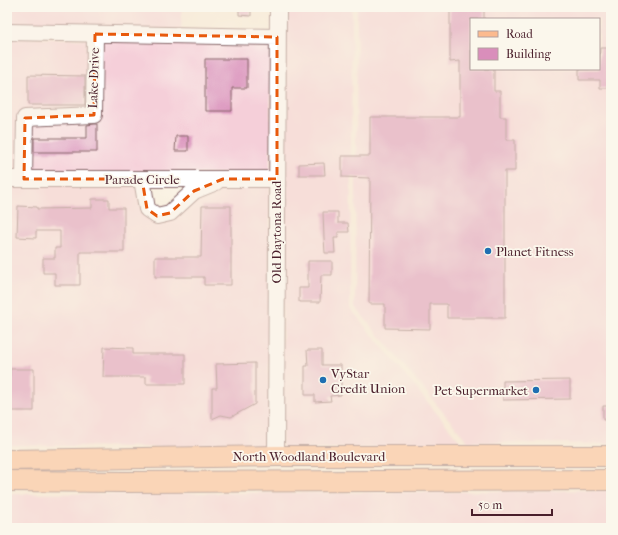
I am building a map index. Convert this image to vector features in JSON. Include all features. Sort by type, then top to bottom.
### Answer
[{"type":"main road","name":"North Woodland Boulevard","points":[[7,460],[276,456],[611,456]]},
{"type":"main road","points":[[166,482],[212,471],[257,470],[266,466],[276,456]]},
{"type":"main road","points":[[270,481],[279,470],[287,464],[305,456]]},
{"type":"main road","points":[[392,481],[424,470],[441,456]]},
{"type":"main road","name":"North Woodland Boulevard","points":[[7,481],[166,482],[611,480]]},
{"type":"street","name":"Old Daytona Road","points":[[276,456],[278,7]]},
{"type":"street","name":"Lake Drive","points":[[7,32],[277,37]]},
{"type":"street","name":"Lake Drive","points":[[24,179],[25,118],[94,115],[95,34]]},
{"type":"street","name":"Parade Circle","points":[[7,179],[277,179]]},
{"type":"street","points":[[142,179],[147,209],[157,216],[170,213],[194,191],[223,179]]},
{"type":"highlighted area","points":[[95,34],[277,37],[277,179],[223,179],[194,191],[170,213],[157,216],[147,209],[142,179],[24,179],[25,118],[94,115]]},
{"type":"shaded area","points":[[7,7],[182,7],[181,30],[7,27]]},
{"type":"shaded area","points":[[284,7],[352,7],[350,308],[463,445],[466,446],[282,449]]},
{"type":"shaded area","points":[[357,7],[611,7],[611,444],[468,442],[355,307]]},
{"type":"shaded area","points":[[7,38],[88,39],[87,110],[24,113],[18,173],[7,173]]},
{"type":"shaded area","points":[[101,39],[271,42],[270,173],[31,174],[31,124],[94,120]]},
{"type":"shaded area","points":[[7,184],[137,184],[143,213],[198,195],[225,184],[270,184],[269,449],[7,445]]},
{"type":"shaded area","points":[[611,490],[611,528],[8,528],[7,494]]},
{"type":"building","points":[[239,7],[251,7],[251,16],[239,15]]},
{"type":"building","points":[[450,7],[484,7],[484,18],[470,18],[470,70],[494,70],[494,91],[500,91],[500,117],[506,117],[506,140],[515,140],[515,171],[505,171],[505,318],[447,318],[447,304],[430,304],[430,329],[385,328],[385,304],[369,304],[370,178],[342,177],[342,156],[370,156],[370,117],[460,117],[460,61],[450,62]]},
{"type":"building","points":[[600,48],[611,48],[611,88],[600,88],[600,80],[579,80],[579,70],[600,70]]},
{"type":"building","points":[[205,59],[247,59],[247,88],[232,88],[232,111],[205,111]]},
{"type":"building","points":[[28,75],[85,76],[85,105],[28,105]]},
{"type":"building","points":[[97,124],[97,152],[34,152],[34,138],[87,138],[87,125]]},
{"type":"building","points":[[176,136],[188,136],[188,151],[175,151]]},
{"type":"building","points":[[324,163],[325,175],[299,175],[299,164]]},
{"type":"building","points":[[92,199],[109,199],[109,208],[124,208],[124,252],[80,252],[80,285],[55,285],[55,273],[43,273],[43,258],[55,258],[55,248],[60,248],[60,231],[36,231],[36,238],[17,237],[18,206],[37,207],[37,209],[92,208]]},
{"type":"building","points":[[202,206],[231,206],[231,285],[204,285],[204,277],[155,277],[155,257],[201,257]]},
{"type":"building","points":[[323,212],[338,212],[338,223],[348,223],[349,232],[338,232],[338,238],[334,238],[335,253],[325,253]]},
{"type":"building","points":[[308,261],[332,261],[332,275],[321,275],[320,302],[299,302],[299,288],[308,288]]},
{"type":"building","points":[[104,347],[133,348],[133,354],[185,354],[185,384],[146,384],[146,377],[103,377]]},
{"type":"building","name":"VyStar Credit Union","points":[[307,350],[322,350],[322,365],[341,365],[341,395],[330,396],[331,401],[315,402],[315,395],[305,395],[305,366],[308,366]]},
{"type":"building","points":[[255,363],[255,404],[231,417],[221,415],[212,419],[212,388],[217,388],[216,364]]},
{"type":"building","points":[[10,369],[34,369],[34,411],[10,411],[10,404],[7,404],[7,376],[10,376]]},
{"type":"building","name":"Pet Supermarket","points":[[570,380],[570,399],[503,400],[503,381]]},
{"type":"building","points":[[603,406],[611,406],[611,420],[603,420]]},
{"type":"place","name":"Planet Fitness","points":[[488,251]]},
{"type":"place","name":"VyStar Credit Union","points":[[323,380]]},
{"type":"place","name":"Pet Supermarket","points":[[536,390]]}]
